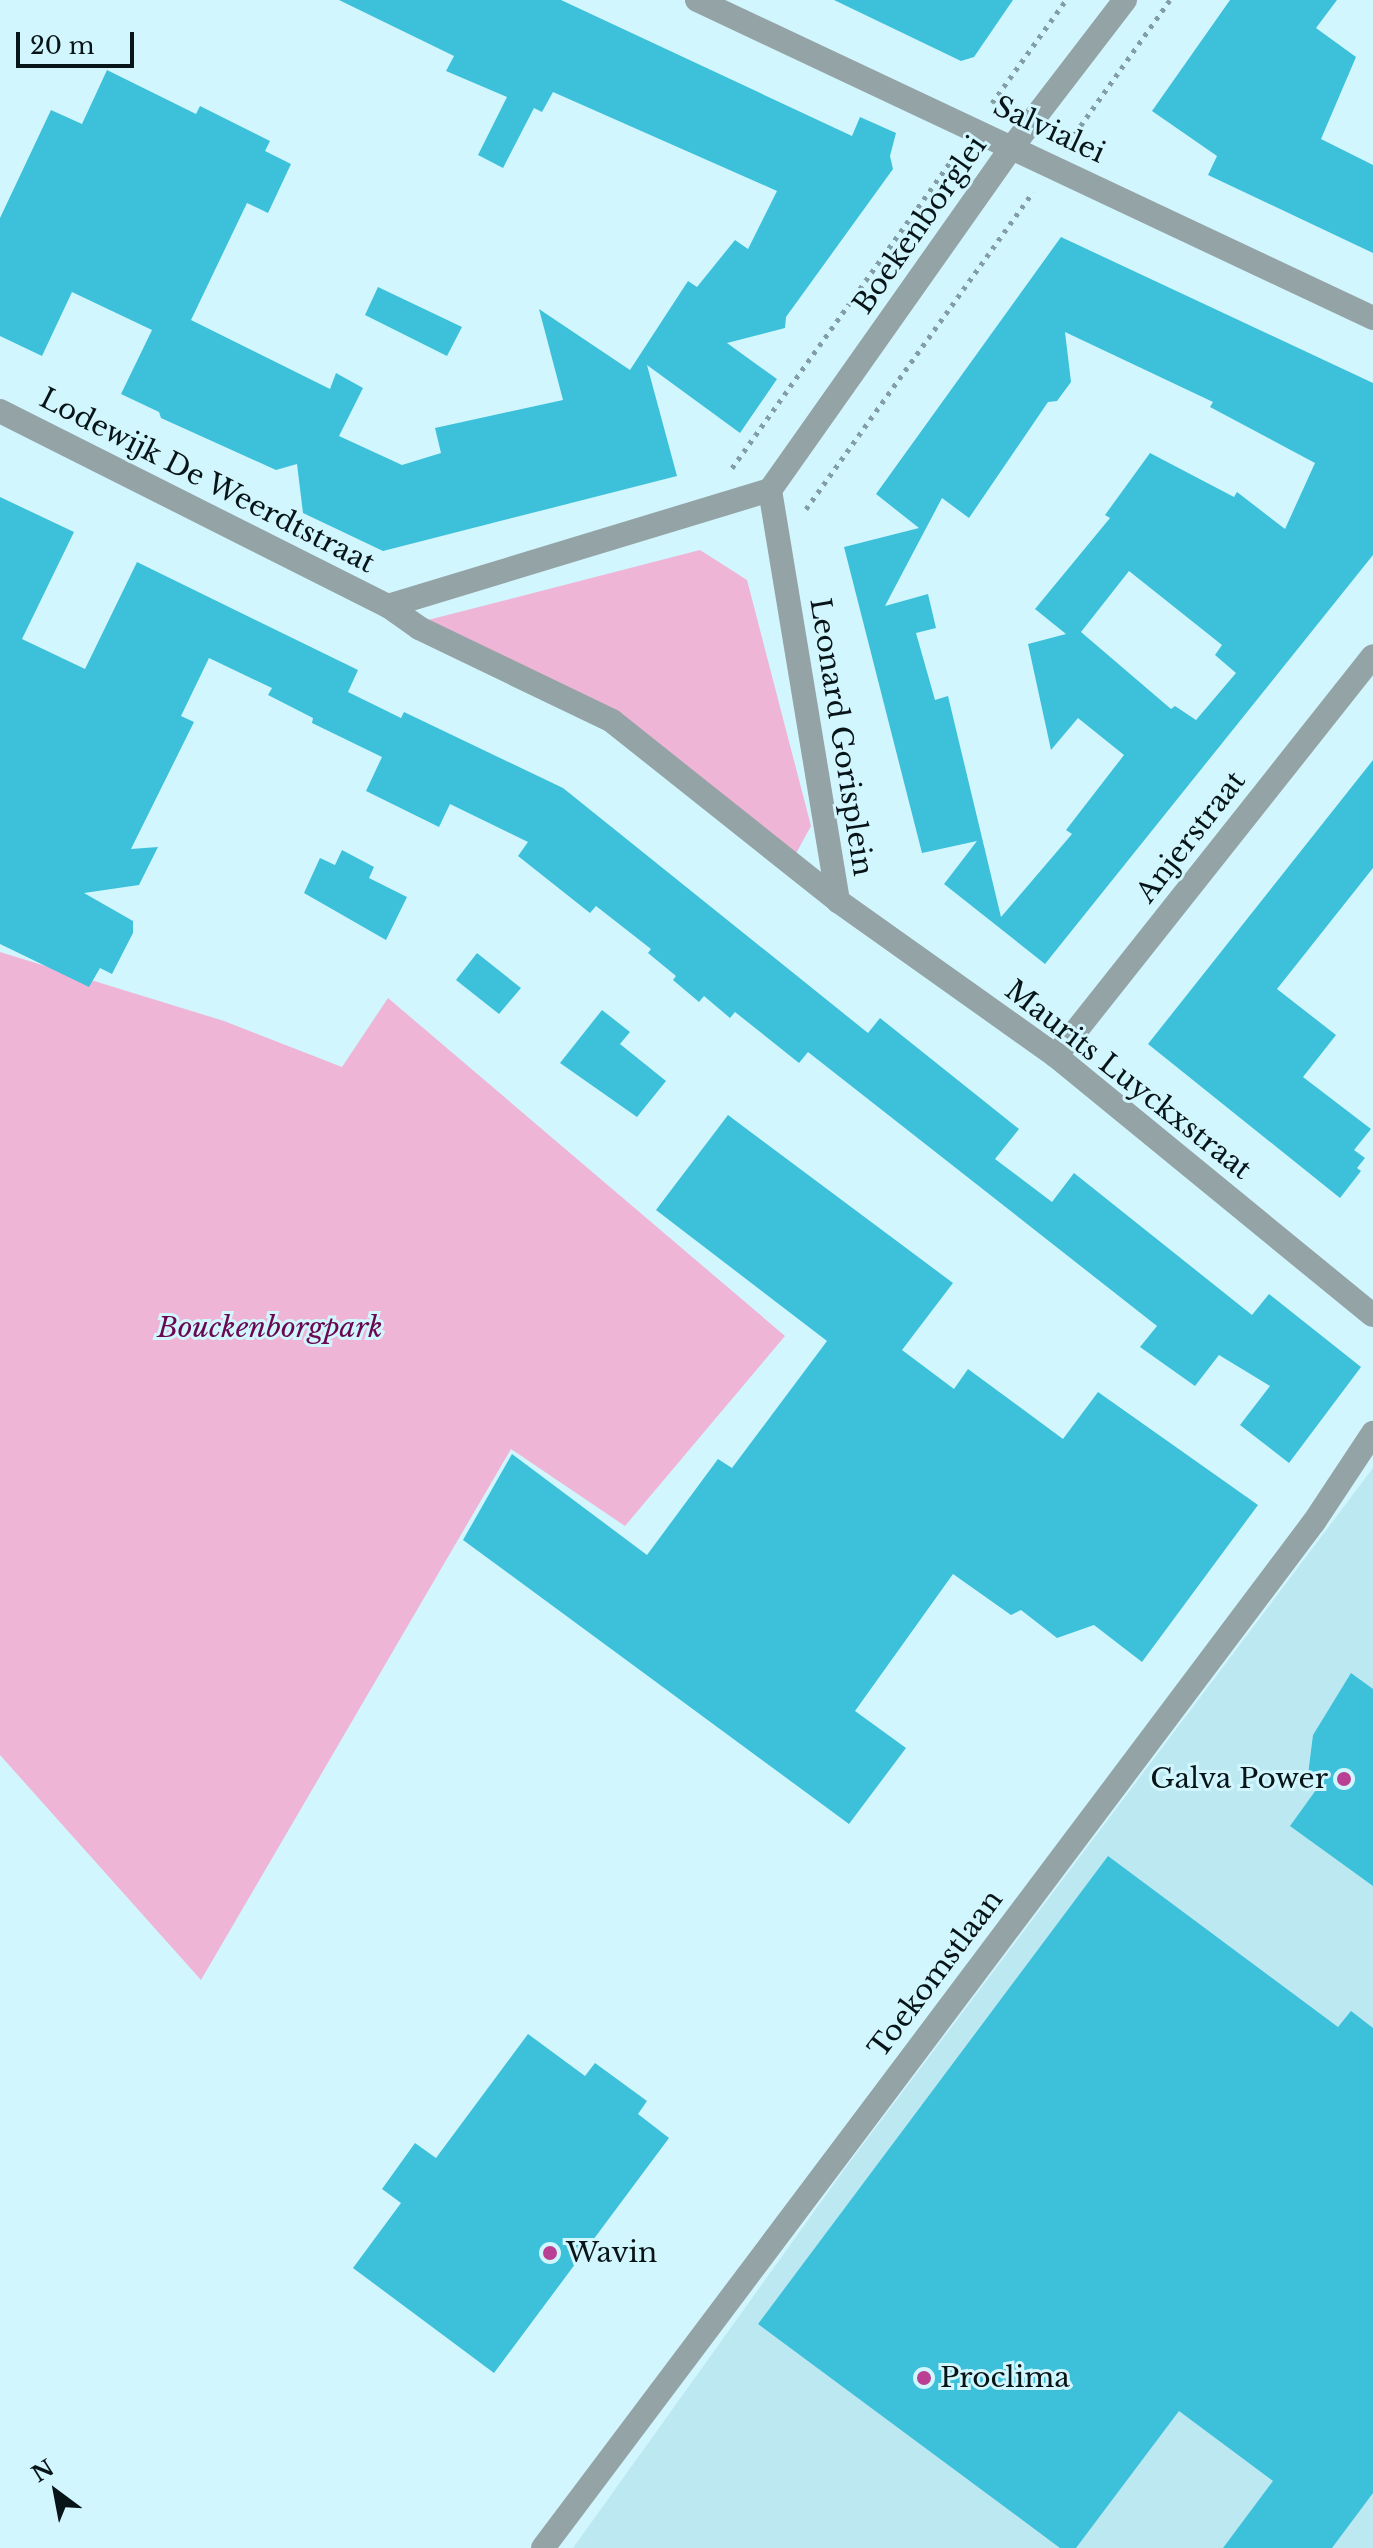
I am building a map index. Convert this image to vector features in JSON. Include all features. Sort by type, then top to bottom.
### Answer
[{"type":"street","name":"Salvialei","points":[[697,0],[1373,318]]},
{"type":"street","name":"Boekenborglei","points":[[770,490],[1013,146],[1125,0]]},
{"type":"street","name":"Lodewijk De Weerdtstraat","points":[[0,411],[388,606]]},
{"type":"street","points":[[388,606],[770,490]]},
{"type":"street","name":"Leonard Gorisplein","points":[[770,490],[838,901]]},
{"type":"street","name":"Leonard Gorisplein","points":[[388,606],[419,628],[612,721],[838,901]]},
{"type":"street","name":"Anjerstraat","points":[[1056,1056],[1373,656]]},
{"type":"street","name":"Maurits Luyckxstraat","points":[[838,901],[1056,1056],[1373,1315]]},
{"type":"street","name":"Toekomstlaan","points":[[543,2548],[1314,1522],[1373,1433]]},
{"type":"path","points":[[702,510],[1066,0]]},
{"type":"path","points":[[780,546],[1170,0]]},
{"type":"shaded area","points":[[1373,1468],[1373,2548],[573,2548],[846,2167]]},
{"type":"green space","points":[[700,550],[747,580],[811,826],[793,859],[626,718],[428,620]]},
{"type":"green space","name":"Bouckenborgpark","points":[[0,952],[224,1021],[342,1067],[388,998],[785,1336],[625,1526],[511,1449],[201,1980],[0,1755]]},
{"type":"building","points":[[339,0],[561,0],[852,136],[860,117],[896,133],[890,156],[893,169],[786,317],[785,328],[727,343],[777,379],[740,433],[647,365],[677,476],[383,551],[303,513],[297,464],[276,470],[161,418],[159,412],[121,394],[152,330],[72,292],[42,356],[0,336],[0,218],[51,110],[82,124],[107,70],[196,114],[200,106],[270,141],[265,151],[291,164],[268,213],[247,203],[191,320],[330,389],[336,373],[363,388],[339,436],[402,465],[441,453],[435,428],[563,400],[539,309],[630,370],[688,281],[697,287],[735,240],[748,249],[777,191],[553,92],[542,112],[534,108],[503,168],[478,155],[507,97],[446,71],[454,56]]},
{"type":"building","points":[[834,0],[1013,0],[974,57],[961,61]]},
{"type":"building","points":[[1230,0],[1337,0],[1316,28],[1356,57],[1321,139],[1373,165],[1373,253],[1208,175],[1217,156],[1152,111]]},
{"type":"building","points":[[1061,237],[1373,383],[1373,555],[1045,964],[944,884],[977,841],[922,853],[844,547],[919,528],[876,494]],"holes":[[[1065,332],[1213,402],[1210,407],[1315,463],[1285,529],[1237,492],[1234,497],[1150,453],[1105,515],[1110,518],[1035,609],[1066,634],[1028,644],[1051,750],[1078,718],[1124,755],[1066,830],[1072,834],[1001,917],[948,696],[935,700],[916,633],[936,628],[928,594],[885,606],[942,498],[969,518],[1048,402],[1057,401],[1071,382]],[[1129,571],[1222,645],[1215,655],[1236,673],[1196,720],[1175,706],[1171,709],[1081,632]]]},
{"type":"building","points":[[378,287],[462,327],[447,356],[365,315]]},
{"type":"building","points":[[0,497],[74,532],[22,639],[85,669],[137,562],[358,670],[348,692],[401,718],[404,712],[563,788],[868,1033],[880,1018],[1019,1129],[995,1159],[1052,1202],[1074,1173],[1252,1315],[1269,1294],[1361,1367],[1289,1463],[1240,1425],[1270,1386],[1219,1355],[1195,1386],[1140,1347],[1157,1326],[808,1052],[799,1063],[735,1012],[730,1018],[704,996],[699,1002],[673,980],[676,976],[648,953],[651,949],[596,906],[590,913],[518,856],[528,842],[450,804],[439,827],[366,791],[382,757],[312,723],[313,718],[268,695],[272,688],[209,658],[181,716],[194,722],[131,849],[158,847],[139,885],[84,893],[133,921],[133,933],[112,974],[100,968],[89,987],[0,944]]},
{"type":"building","points":[[1373,760],[1373,868],[1277,989],[1336,1035],[1303,1077],[1371,1129],[1354,1150],[1365,1158],[1357,1168],[1361,1171],[1340,1198],[1148,1044]]},
{"type":"building","points":[[342,850],[374,867],[369,878],[407,897],[386,940],[304,893],[320,858],[335,865]]},
{"type":"building","points":[[477,953],[521,988],[499,1014],[456,980]]},
{"type":"building","points":[[602,1010],[630,1032],[620,1044],[666,1081],[637,1117],[560,1063]]},
{"type":"building","points":[[728,1115],[953,1283],[902,1350],[954,1389],[968,1369],[1063,1439],[1098,1392],[1258,1505],[1142,1662],[1094,1625],[1057,1638],[1021,1610],[1011,1615],[953,1574],[855,1711],[906,1748],[849,1824],[463,1540],[512,1454],[647,1555],[718,1459],[732,1468],[827,1341],[656,1210]]},
{"type":"building","name":"Galva Power","points":[[1351,1673],[1373,1689],[1373,1886],[1290,1826],[1321,1783],[1308,1775],[1313,1735]]},
{"type":"building","points":[[1108,1856],[1338,2027],[1351,2011],[1373,2028],[1373,2493],[1332,2548],[1223,2548],[1273,2481],[1179,2411],[1076,2548],[1060,2548],[758,2324]]},
{"type":"building","points":[[528,2034],[585,2076],[595,2063],[647,2101],[638,2114],[669,2138],[494,2373],[353,2268],[401,2203],[382,2189],[415,2143],[436,2158]]},
{"type":"place","name":"Galva Power","points":[[1344,1779]]},
{"type":"place","name":"Wavin","points":[[550,2253]]},
{"type":"place","name":"Proclima","points":[[924,2378]]}]
